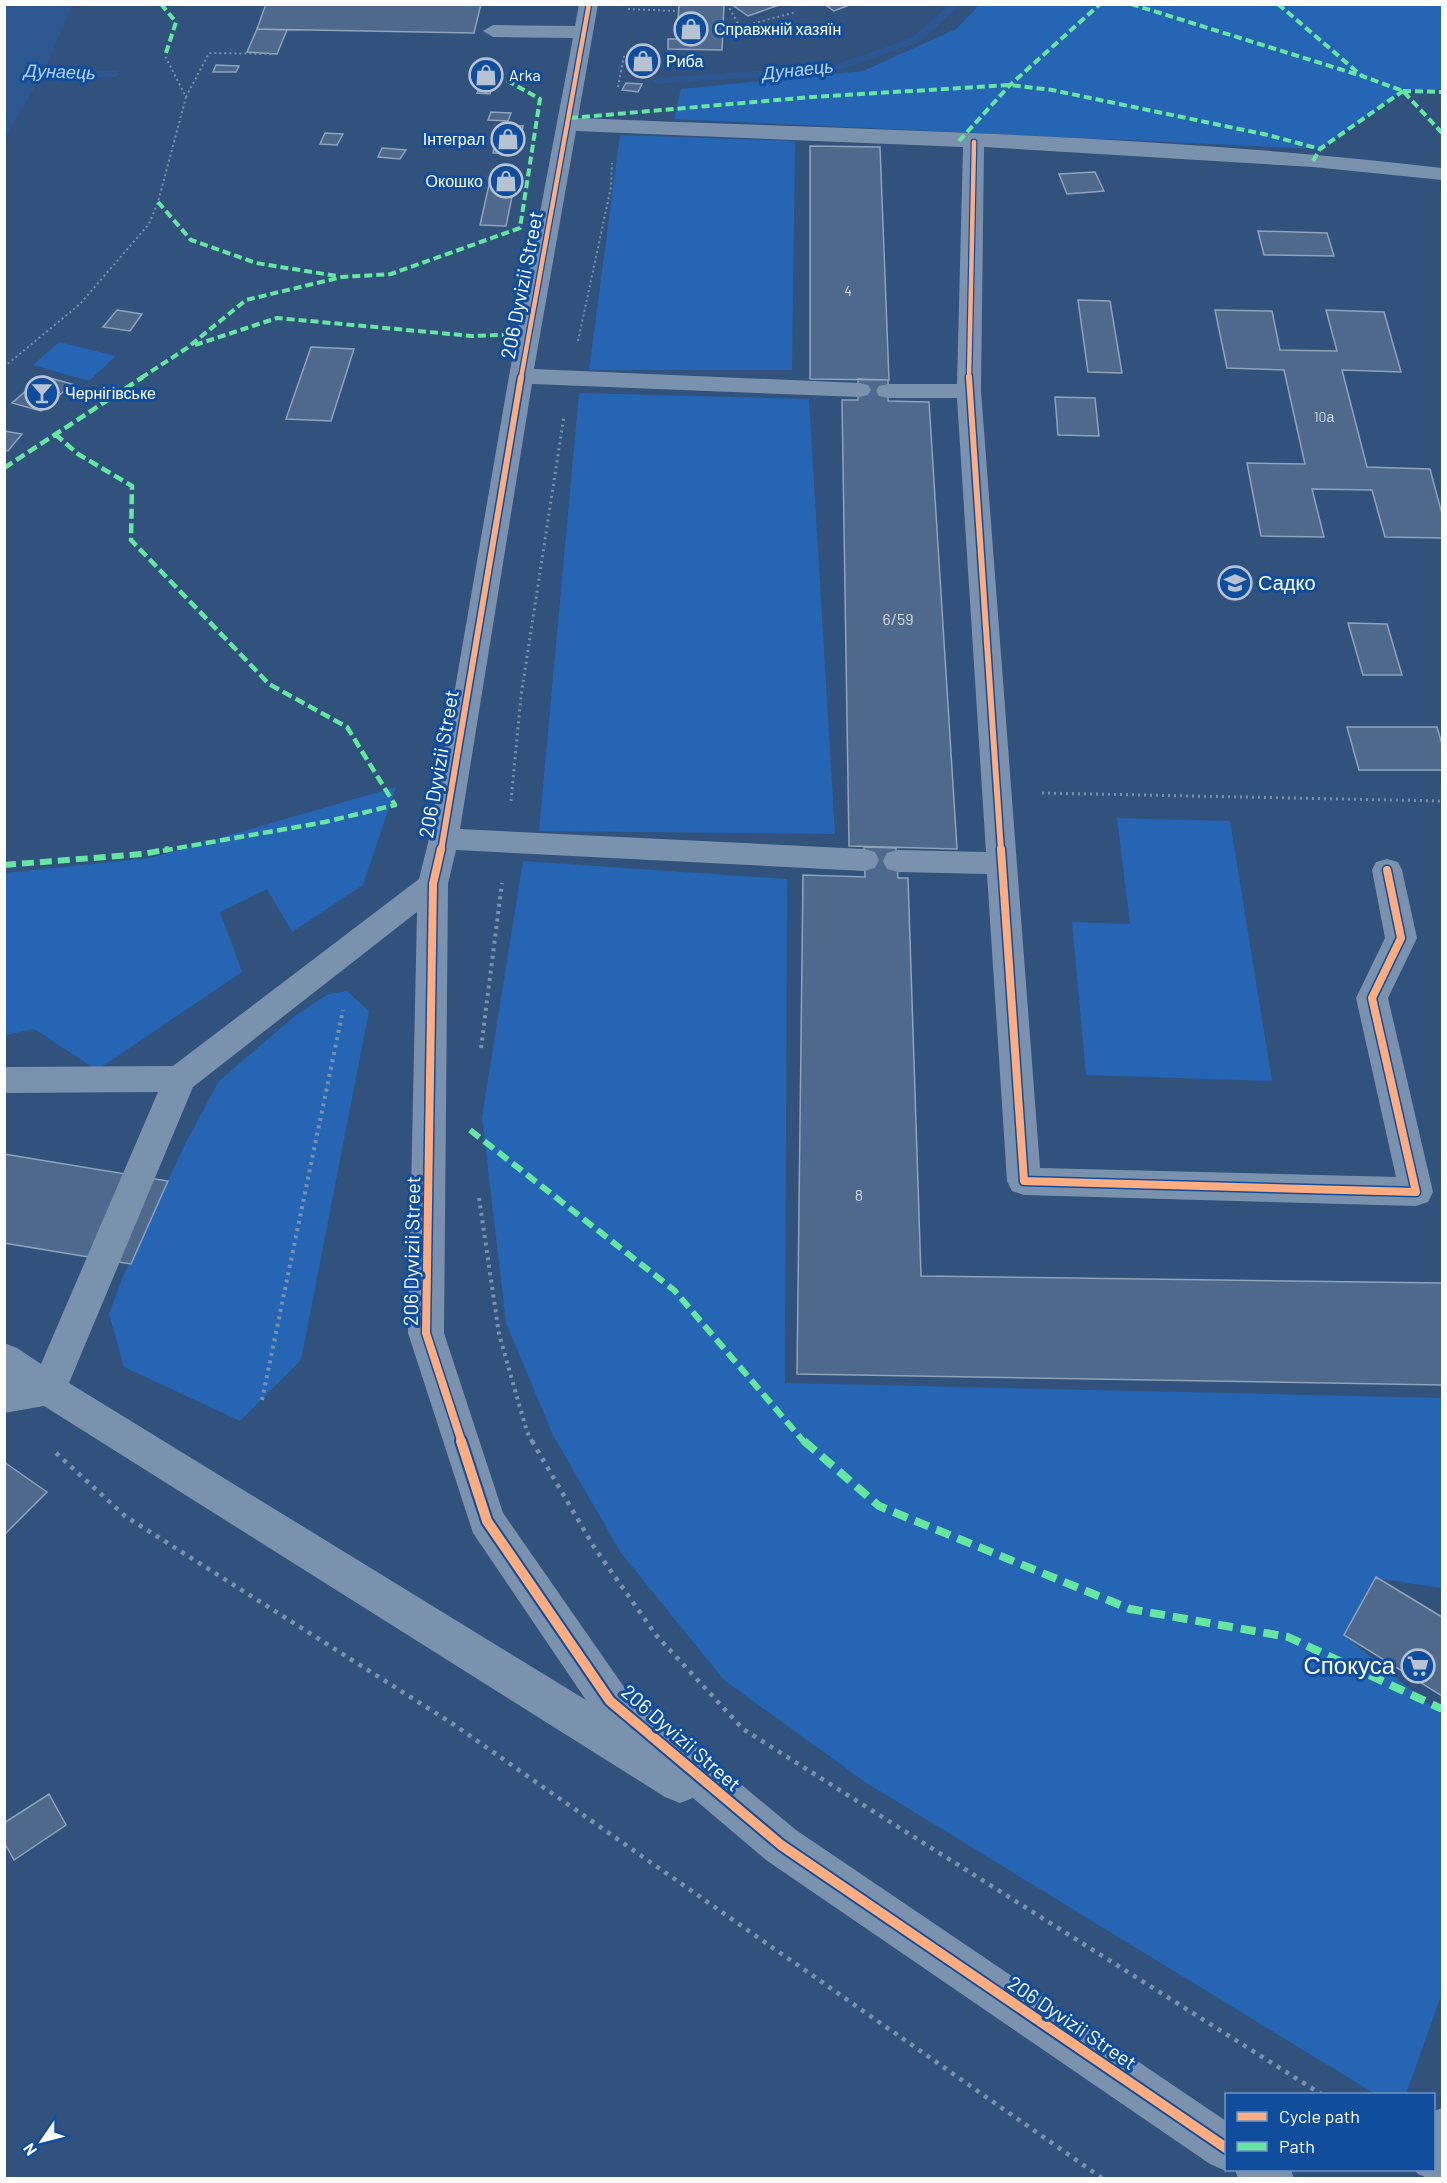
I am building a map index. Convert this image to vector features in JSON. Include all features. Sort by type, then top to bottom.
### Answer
[{"type":"street","points":[[494,31],[586,18]]},
{"type":"street","name":"206 Dyvizii Street","points":[[586,18],[569,124],[521,376],[444,839],[433,884],[426,1333],[487,1521],[610,1701],[781,1845],[1225,2147]]},
{"type":"street","points":[[569,124],[1079,145],[1313,161],[1443,174]]},
{"type":"street","points":[[974,142],[969,391],[999,793],[1024,1181],[1429,1194],[1372,998],[1401,938],[1388,870]]},
{"type":"street","points":[[521,376],[858,390]]},
{"type":"street","points":[[888,391],[969,391]]},
{"type":"street","points":[[444,839],[864,860]]},
{"type":"street","points":[[897,861],[1002,863]]},
{"type":"street","points":[[48,1389],[180,1079],[433,884]]},
{"type":"street","points":[[4,1080],[180,1079]]},
{"type":"street","points":[[4,1359],[48,1389],[781,1845]]},
{"type":"street","points":[[4,1397],[48,1389]]},
{"type":"street","points":[[1435,2155],[1443,2131]]},
{"type":"path","points":[[727,4],[741,27],[796,12]]},
{"type":"path","points":[[626,9],[678,11]]},
{"type":"path","points":[[4,367],[80,304],[148,224],[158,202],[186,97],[209,53],[277,54]]},
{"type":"path","points":[[165,56],[186,97]]},
{"type":"path","points":[[480,1049],[507,842],[522,696],[570,378],[611,187]]},
{"type":"path","points":[[999,793],[1443,801]]},
{"type":"path","points":[[262,1400],[344,1003]]},
{"type":"path","points":[[478,1187],[499,1334],[527,1432],[594,1547],[656,1635],[743,1729],[1319,2093]]},
{"type":"path","points":[[48,1446],[125,1516],[453,1724],[1102,2178]]},
{"type":"shaded area","points":[[5,4],[72,5],[43,74],[5,137]]},
{"type":"shaded area","points":[[979,5],[1442,5],[1442,89],[1403,91],[1320,149],[674,119],[681,89],[863,71],[956,29]]},
{"type":"shaded area","points":[[620,135],[795,141],[792,370],[589,370]]},
{"type":"shaded area","points":[[59,342],[116,356],[89,381],[33,365]]},
{"type":"shaded area","points":[[579,393],[809,399],[835,834],[539,831]]},
{"type":"shaded area","points":[[396,787],[363,885],[292,932],[267,889],[220,912],[242,972],[97,1070],[34,1029],[5,1035],[5,873],[150,858]]},
{"type":"shaded area","points":[[1117,818],[1230,821],[1272,1081],[1086,1075],[1072,922],[1130,924]]},
{"type":"shaded area","points":[[523,861],[787,879],[785,1383],[1442,1398],[1442,1588],[1376,1578],[1344,1635],[1442,1715],[1442,1993],[1406,2093],[1373,2093],[865,1782],[724,1680],[621,1553],[553,1435],[506,1323],[482,1117]]},
{"type":"shaded area","points":[[347,991],[369,1011],[301,1360],[240,1421],[124,1367],[109,1314],[124,1274],[186,1142],[219,1081],[296,1015],[328,994]]},
{"type":"building","points":[[266,4],[481,4],[474,33],[257,29]]},
{"type":"building","points":[[679,4],[724,4],[722,50],[668,49],[668,39],[677,39]]},
{"type":"building","points":[[731,4],[782,4],[748,16]]},
{"type":"building","points":[[824,4],[852,4],[834,11]]},
{"type":"building","points":[[257,29],[287,30],[277,54],[247,52]]},
{"type":"building","name":"Риба","points":[[636,55],[655,57],[650,66],[632,64]]},
{"type":"building","points":[[216,65],[239,66],[236,72],[213,72]]},
{"type":"building","name":"Arka","points":[[494,65],[492,84],[479,85],[481,66]]},
{"type":"building","points":[[626,83],[642,84],[638,92],[622,90]]},
{"type":"building","points":[[480,87],[492,87],[490,94],[477,93]]},
{"type":"building","points":[[491,112],[511,113],[508,121],[488,120]]},
{"type":"building","name":"Інтеграл","points":[[499,126],[523,126],[517,153],[493,153]]},
{"type":"building","points":[[325,133],[343,134],[337,145],[320,144]]},
{"type":"building","points":[[810,146],[880,147],[889,380],[810,379]]},
{"type":"building","points":[[382,148],[406,150],[400,159],[378,157]]},
{"type":"building","points":[[1095,172],[1104,191],[1067,194],[1059,174]]},
{"type":"building","points":[[491,176],[516,177],[506,226],[480,225]]},
{"type":"building","points":[[1258,231],[1327,233],[1334,256],[1264,255]]},
{"type":"building","points":[[1078,300],[1110,301],[1122,373],[1088,372]]},
{"type":"building","points":[[117,310],[142,314],[130,331],[103,327]]},
{"type":"building","points":[[1215,310],[1272,311],[1280,350],[1337,351],[1326,310],[1384,312],[1401,372],[1342,370],[1367,467],[1430,469],[1442,514],[1442,538],[1385,537],[1372,490],[1312,489],[1324,537],[1261,536],[1247,463],[1305,464],[1284,370],[1227,368]]},
{"type":"building","points":[[311,347],[354,349],[331,421],[286,419]]},
{"type":"building","name":"Чернігівське","points":[[43,376],[72,384],[41,411],[12,403]]},
{"type":"building","points":[[858,379],[888,380],[888,401],[929,402],[957,849],[849,846],[842,400],[858,400]]},
{"type":"building","points":[[1055,397],[1095,398],[1099,436],[1058,435]]},
{"type":"building","points":[[4,431],[22,434],[8,451],[4,450]]},
{"type":"building","points":[[1348,623],[1387,624],[1402,675],[1363,675]]},
{"type":"building","points":[[1347,727],[1437,727],[1442,744],[1442,770],[1359,770]]},
{"type":"building","points":[[864,847],[896,848],[898,878],[908,878],[921,1276],[1442,1283],[1442,1385],[797,1374],[803,875],[865,877]]},
{"type":"building","points":[[4,1154],[168,1181],[131,1264],[4,1243]]},
{"type":"building","points":[[4,1462],[47,1492],[4,1535]]},
{"type":"building","name":"Спокуса","points":[[1376,1577],[1442,1617],[1442,1696],[1344,1635]]},
{"type":"building","points":[[49,1794],[66,1825],[14,1860],[4,1842],[4,1823]]},
{"type":"waterway","name":"Дунаець","points":[[657,81],[832,69],[916,40],[956,4]]},
{"type":"waterway","name":"Дунаець","points":[[4,70],[43,74],[115,74]]},
{"type":"marked path","points":[[161,4],[176,22],[165,56]]},
{"type":"marked path","points":[[959,141],[1010,85],[1100,4]]},
{"type":"marked path","points":[[1131,4],[1362,76]]},
{"type":"marked path","points":[[1278,4],[1362,76],[1403,91],[1442,133]]},
{"type":"marked path","points":[[4,468],[187,348],[246,300],[342,277],[391,274],[520,228],[540,99],[506,80]]},
{"type":"marked path","points":[[570,118],[812,97],[1010,85],[1052,90],[1268,135],[1320,149]]},
{"type":"marked path","points":[[1403,91],[1442,92]]},
{"type":"marked path","points":[[1313,161],[1320,149],[1403,91]]},
{"type":"marked path","points":[[158,202],[191,240],[256,263],[337,276]]},
{"type":"marked path","points":[[195,345],[277,318],[364,324],[472,336],[529,334]]},
{"type":"marked path","points":[[4,865],[143,854],[325,822],[395,805],[347,727],[269,684],[131,540],[132,486],[78,454],[55,434]]},
{"type":"marked path","points":[[470,1130],[674,1290],[809,1447],[879,1506],[1130,1609],[1288,1637],[1442,1709]]},
{"type":"cycle path","points":[[589,4],[521,376],[444,839],[433,884],[426,1333],[487,1521],[610,1701],[781,1845],[1225,2147]]},
{"type":"cycle path","points":[[974,142],[969,391],[1024,1181],[1416,1192],[1372,998],[1401,938],[1387,870]]},
{"type":"place","name":"Справжній хазяїн","points":[[691,29]]},
{"type":"place","name":"Риба","points":[[643,61]]},
{"type":"place","name":"Arka","points":[[486,75]]},
{"type":"place","name":"Інтеграл","points":[[508,139]]},
{"type":"place","name":"Окошко","points":[[506,181]]},
{"type":"place","name":"Чернігівське","points":[[42,393]]},
{"type":"place","name":"Садко","points":[[1235,583]]},
{"type":"place","name":"Спокуса","points":[[1418,1666]]}]
